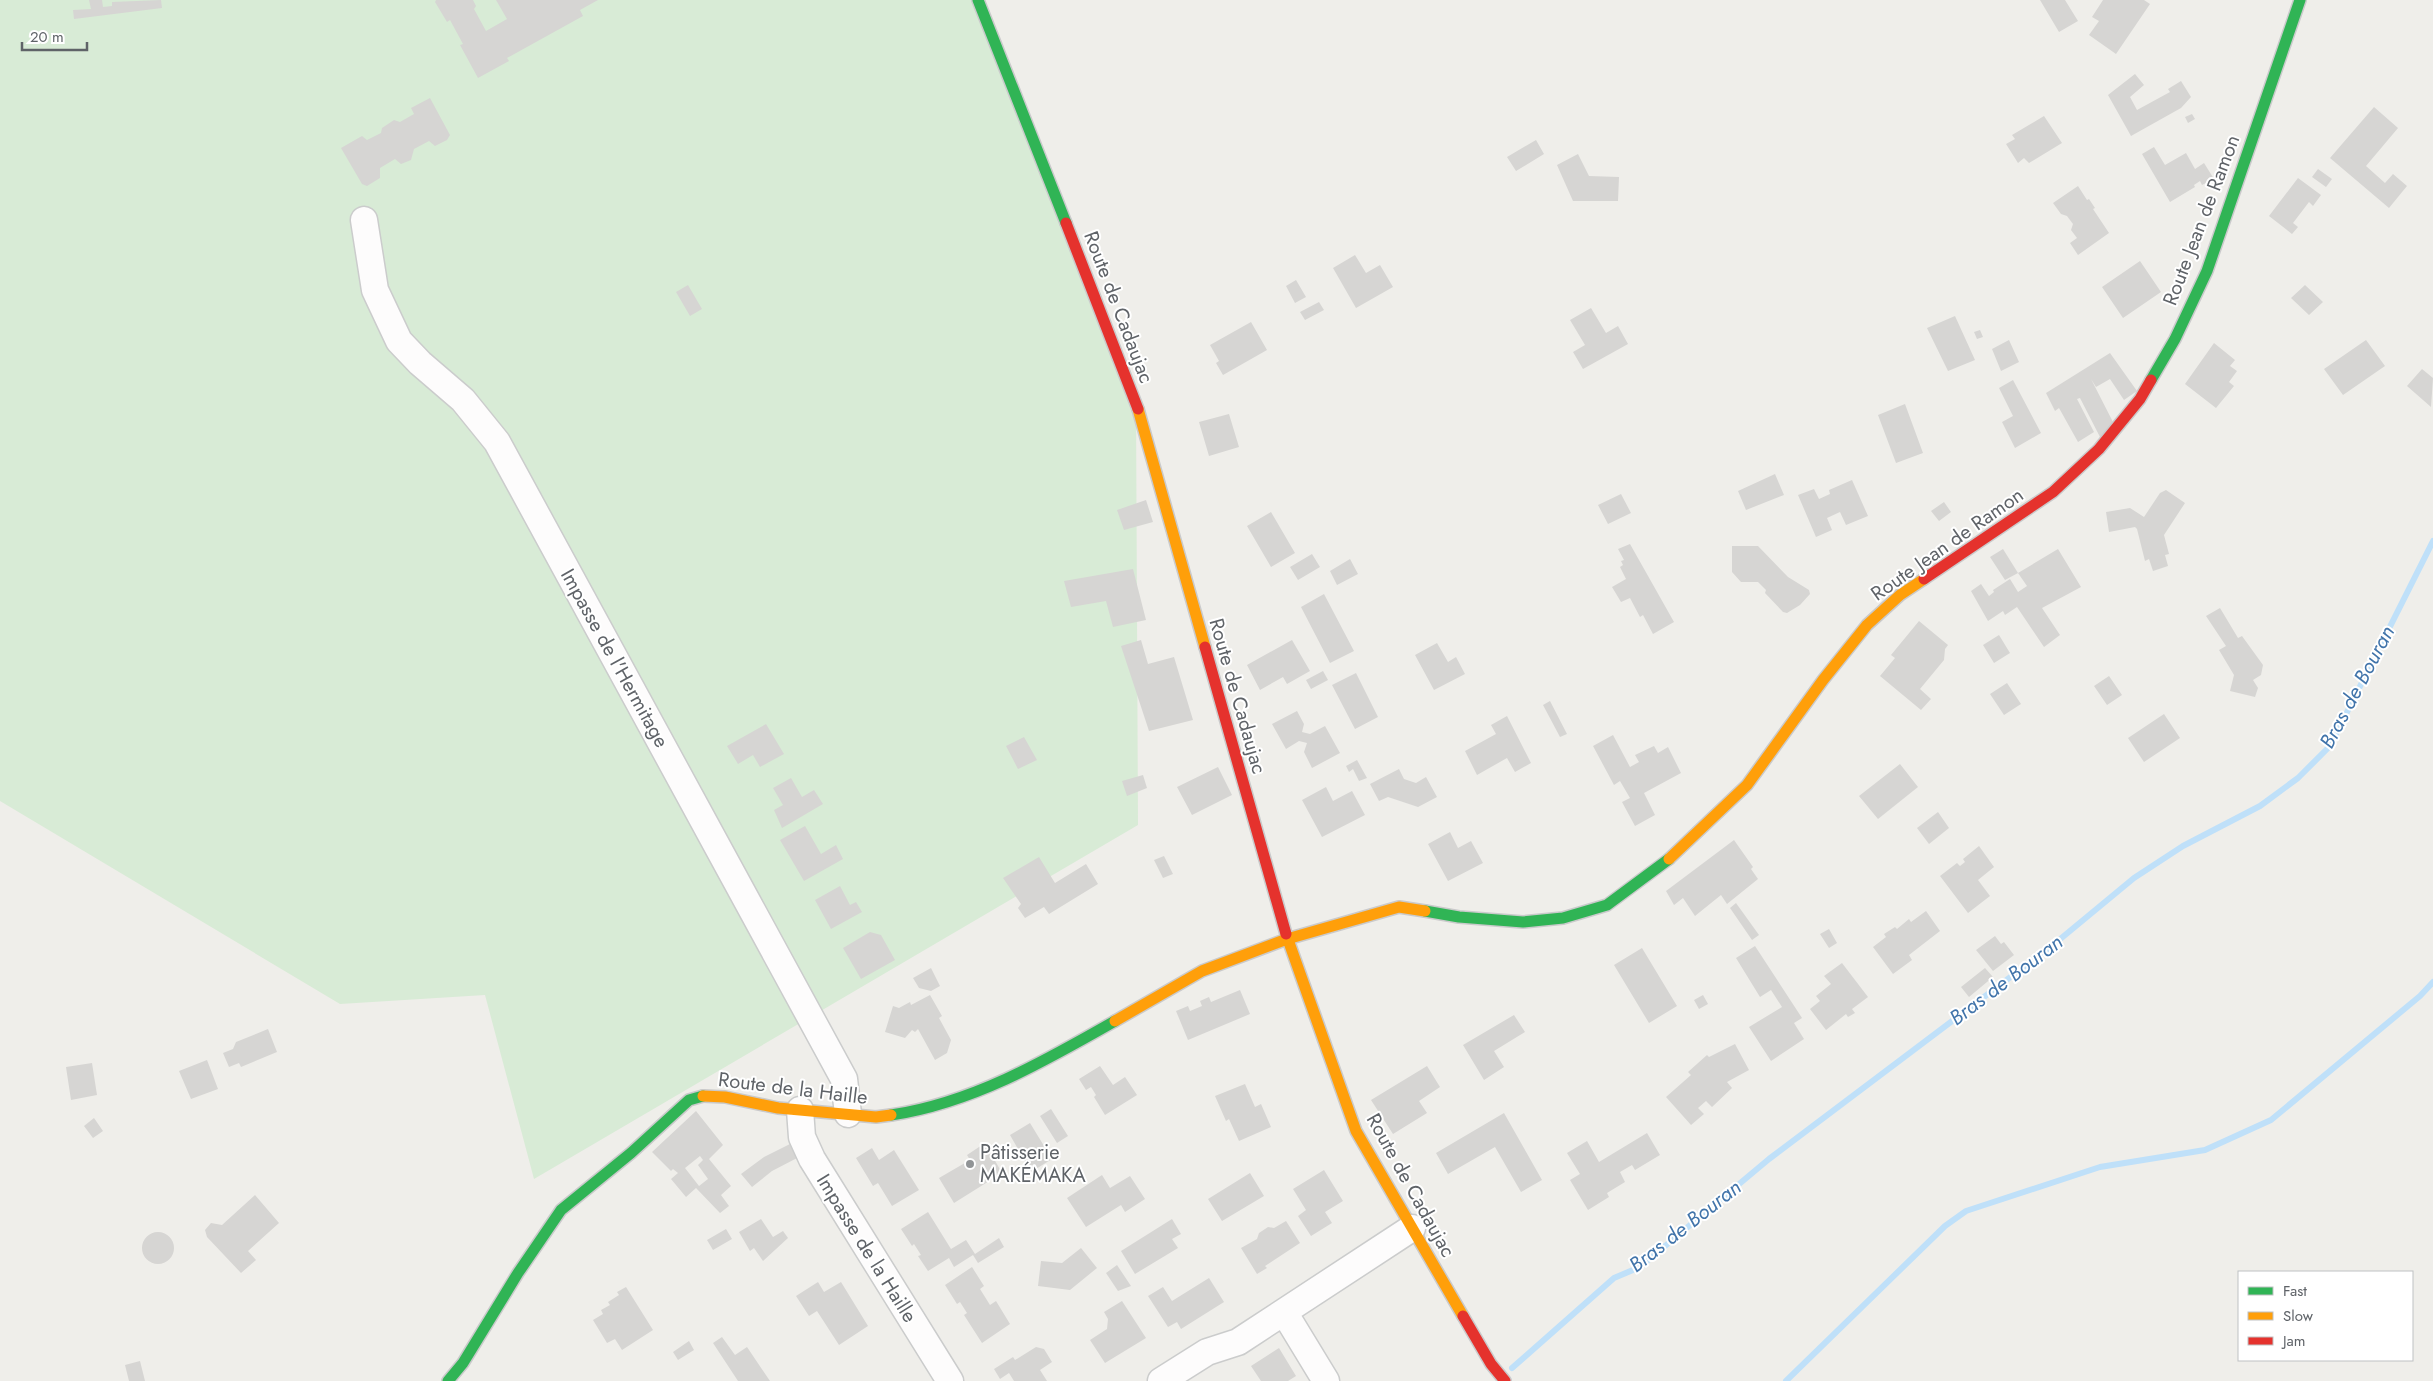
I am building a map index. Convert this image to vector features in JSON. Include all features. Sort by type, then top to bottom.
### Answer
[{"type":"street","name":"Route de Cadaujac","points":[[978,0],[1136,401],[1287,939],[1356,1132],[1491,1364],[1505,1381]]},
{"type":"street","name":"Route Jean de Ramon","points":[[1287,939],[1400,906],[1459,917],[1523,922],[1563,918],[1607,905],[1664,864],[1747,786],[1866,626],[1900,595],[2053,492],[2100,449],[2140,399],[2175,338],[2207,270],[2300,0]]},
{"type":"street","name":"Impasse de l'Hermitage","points":[[364,220],[375,290],[399,341],[420,363],[463,400],[497,442],[844,1080],[848,1114]]},
{"type":"street","name":"Route de la Haille","points":[[448,1381],[463,1363],[518,1273],[561,1210],[630,1153],[689,1100],[702,1096],[725,1097],[778,1108],[876,1117],[923,1110],[977,1093],[1091,1035],[1202,971],[1287,939]]},
{"type":"street","name":"Impasse de la Haille","points":[[800,1110],[802,1137],[812,1160],[950,1381]]},
{"type":"street","points":[[1162,1381],[1207,1352],[1238,1342],[1412,1228]]},
{"type":"street","points":[[1284,1312],[1326,1381]]},
{"type":"green space","points":[[0,0],[978,0],[1136,401],[1138,825],[534,1179],[485,995],[340,1004],[0,801]]},
{"type":"building","points":[[89,0],[102,0],[103,7],[112,6],[112,2],[161,0],[162,8],[74,19],[73,10],[91,9]]},
{"type":"building","points":[[436,0],[473,0],[476,6],[474,9],[486,31],[507,19],[496,0],[598,0],[580,10],[583,16],[507,58],[509,61],[478,78],[460,45],[463,44],[450,20],[447,22],[435,2]]},
{"type":"building","points":[[2040,0],[2065,0],[2078,21],[2059,32]]},
{"type":"building","points":[[2103,0],[2144,0],[2150,4],[2116,54],[2089,35],[2099,21],[2092,17]]},
{"type":"building","points":[[2135,74],[2144,85],[2130,97],[2137,110],[2170,92],[2168,89],[2181,81],[2191,97],[2181,108],[2131,136],[2108,95]]},
{"type":"building","points":[[430,98],[450,135],[447,140],[435,146],[429,141],[414,149],[411,160],[401,164],[395,159],[380,168],[380,178],[367,186],[362,184],[341,148],[362,136],[367,140],[381,133],[382,128],[394,120],[400,122],[414,114],[411,108]]},
{"type":"building","points":[[2374,107],[2398,128],[2366,166],[2385,183],[2393,174],[2407,186],[2389,208],[2330,158]]},
{"type":"building","points":[[2192,114],[2195,119],[2188,123],[2185,117]]},
{"type":"building","points":[[2044,116],[2062,143],[2029,163],[2024,158],[2018,163],[2006,144],[2015,139],[2012,135]]},
{"type":"building","points":[[1536,140],[1544,154],[1516,171],[1507,157]]},
{"type":"building","points":[[2154,147],[2165,165],[2186,153],[2195,169],[2204,163],[2214,179],[2202,185],[2200,181],[2194,185],[2195,187],[2170,202],[2142,154]]},
{"type":"building","points":[[1578,154],[1589,176],[1619,177],[1618,201],[1573,201],[1557,165]]},
{"type":"building","points":[[2318,169],[2332,179],[2326,187],[2312,177]]},
{"type":"building","points":[[2298,178],[2321,195],[2313,206],[2309,202],[2293,223],[2298,227],[2292,234],[2269,216]]},
{"type":"building","points":[[2078,186],[2095,208],[2093,209],[2109,233],[2078,255],[2070,243],[2077,238],[2071,230],[2073,224],[2067,216],[2061,214],[2053,203]]},
{"type":"building","points":[[1355,255],[1366,273],[1380,265],[1393,287],[1356,308],[1333,268]]},
{"type":"building","points":[[2140,261],[2161,292],[2123,318],[2102,287]]},
{"type":"building","points":[[1296,280],[1306,297],[1295,303],[1286,286]]},
{"type":"building","points":[[688,285],[702,309],[690,316],[676,292]]},
{"type":"building","points":[[2305,285],[2323,302],[2309,315],[2291,298]]},
{"type":"building","points":[[1319,302],[1324,310],[1305,320],[1300,312]]},
{"type":"building","points":[[1591,308],[1606,333],[1618,326],[1628,344],[1583,369],[1573,352],[1585,345],[1570,320]]},
{"type":"building","points":[[1955,316],[1975,360],[1948,371],[1927,328]]},
{"type":"building","points":[[1251,322],[1267,350],[1223,375],[1216,363],[1219,361],[1210,345]]},
{"type":"building","points":[[1980,330],[1983,337],[1977,339],[1974,332]]},
{"type":"building","points":[[2009,340],[2019,362],[2001,371],[1992,349]]},
{"type":"building","points":[[2366,340],[2385,366],[2343,395],[2324,369]]},
{"type":"building","points":[[2214,343],[2235,360],[2230,366],[2237,371],[2229,382],[2234,386],[2216,408],[2185,384]]},
{"type":"building","points":[[2110,353],[2137,391],[2124,400],[2110,379],[2096,387],[2091,379],[2114,424],[2100,437],[2080,398],[2077,399],[2094,432],[2078,442],[2059,408],[2055,411],[2046,393]]},
{"type":"building","points":[[2422,369],[2433,378],[2431,407],[2407,386]]},
{"type":"building","points":[[2013,380],[2041,433],[2015,448],[2002,422],[2013,416],[1999,388]]},
{"type":"building","points":[[1905,404],[1923,453],[1896,463],[1878,415]]},
{"type":"building","points":[[1229,414],[1239,447],[1209,456],[1199,422]]},
{"type":"building","points":[[1775,474],[1784,495],[1746,510],[1738,491]]},
{"type":"building","points":[[1852,480],[1868,516],[1846,525],[1840,512],[1827,518],[1832,530],[1816,537],[1798,495],[1814,489],[1819,499],[1830,494],[1829,490]]},
{"type":"building","points":[[2166,490],[2185,503],[2164,535],[2169,554],[2165,555],[2168,566],[2153,571],[2149,559],[2145,561],[2137,529],[2135,527],[2109,532],[2106,512],[2130,508],[2144,517],[2160,493]]},
{"type":"building","points":[[1621,494],[1631,513],[1608,524],[1598,505]]},
{"type":"building","points":[[1146,500],[1153,522],[1124,530],[1117,510]]},
{"type":"building","points":[[1944,502],[1951,512],[1939,521],[1931,511]]},
{"type":"building","points":[[1271,512],[1295,553],[1271,567],[1247,526]]},
{"type":"building","points":[[1630,544],[1674,622],[1653,634],[1643,615],[1640,617],[1630,598],[1621,602],[1612,587],[1626,579],[1620,567],[1623,565],[1621,561],[1624,560],[1618,549]]},
{"type":"building","points":[[1732,546],[1758,546],[1788,577],[1809,590],[1810,594],[1800,605],[1787,613],[1783,612],[1765,593],[1766,590],[1758,582],[1741,582],[1732,572]]},
{"type":"building","points":[[2003,549],[2018,573],[2005,580],[1990,557]]},
{"type":"building","points":[[2058,549],[2081,587],[2042,608],[2060,635],[2044,647],[2017,607],[2005,615],[2003,611],[1988,621],[1971,591],[1981,584],[1989,596],[1994,592],[1993,590],[2010,579],[2018,592],[2027,586],[2018,573]]},
{"type":"building","points":[[1312,554],[1320,567],[1298,580],[1290,567]]},
{"type":"building","points":[[1350,559],[1358,574],[1337,585],[1330,571]]},
{"type":"building","points":[[1133,569],[1146,620],[1113,627],[1106,601],[1071,607],[1064,581]]},
{"type":"building","points":[[1324,594],[1354,651],[1330,663],[1301,607]]},
{"type":"building","points":[[2220,608],[2238,638],[2242,636],[2263,665],[2261,675],[2253,680],[2258,688],[2255,697],[2230,691],[2234,675],[2219,650],[2226,646],[2206,616]]},
{"type":"building","points":[[1919,621],[1948,645],[1945,649],[1944,660],[1920,689],[1931,699],[1921,710],[1880,676],[1895,658],[1891,655]]},
{"type":"building","points":[[1999,635],[2010,653],[1994,663],[1983,645]]},
{"type":"building","points":[[1141,640],[1148,664],[1174,657],[1193,720],[1149,731],[1121,646]]},
{"type":"building","points":[[1292,640],[1310,671],[1287,684],[1283,677],[1260,690],[1247,665]]},
{"type":"building","points":[[1437,643],[1448,662],[1456,657],[1465,674],[1434,690],[1415,655]]},
{"type":"building","points":[[1323,671],[1328,680],[1311,689],[1306,680]]},
{"type":"building","points":[[1356,673],[1378,717],[1355,729],[1332,685]]},
{"type":"building","points":[[2109,676],[2122,695],[2107,705],[2094,686]]},
{"type":"building","points":[[2007,683],[2021,704],[2004,715],[1990,694]]},
{"type":"building","points":[[1550,701],[1567,734],[1560,737],[1543,705]]},
{"type":"building","points":[[1297,711],[1304,724],[1302,732],[1310,734],[1325,726],[1340,753],[1312,768],[1304,752],[1307,743],[1299,741],[1286,749],[1272,724]]},
{"type":"building","points":[[2164,714],[2180,738],[2144,762],[2128,738]]},
{"type":"building","points":[[1507,716],[1531,763],[1515,772],[1507,758],[1477,775],[1465,751],[1496,734],[1491,725]]},
{"type":"building","points":[[766,724],[784,754],[760,767],[753,755],[738,764],[727,746]]},
{"type":"building","points":[[1613,735],[1630,767],[1639,762],[1635,755],[1654,746],[1658,753],[1668,747],[1681,773],[1644,793],[1655,815],[1635,826],[1622,802],[1630,798],[1620,781],[1614,785],[1593,746]]},
{"type":"building","points":[[1024,737],[1037,760],[1018,769],[1006,746]]},
{"type":"building","points":[[1357,760],[1367,778],[1359,781],[1353,769],[1349,772],[1346,766]]},
{"type":"building","points":[[1900,764],[1918,787],[1878,819],[1859,796]]},
{"type":"building","points":[[1218,767],[1232,795],[1192,815],[1177,787]]},
{"type":"building","points":[[1399,769],[1404,779],[1416,783],[1426,777],[1437,797],[1418,807],[1388,797],[1379,801],[1370,784]]},
{"type":"building","points":[[1143,775],[1147,788],[1127,796],[1122,781]]},
{"type":"building","points":[[791,778],[802,797],[814,790],[823,804],[782,828],[774,810],[783,805],[773,788]]},
{"type":"building","points":[[1326,787],[1333,801],[1352,791],[1365,815],[1322,837],[1302,800]]},
{"type":"building","points":[[1938,812],[1949,828],[1929,844],[1917,828]]},
{"type":"building","points":[[805,826],[821,854],[836,845],[843,859],[804,881],[780,840]]},
{"type":"building","points":[[1450,832],[1458,848],[1471,841],[1483,863],[1448,881],[1428,844]]},
{"type":"building","points":[[1734,840],[1753,867],[1751,869],[1758,879],[1727,904],[1721,895],[1695,916],[1683,898],[1674,905],[1666,891]]},
{"type":"building","points":[[1979,846],[1994,867],[1978,880],[1990,896],[1968,913],[1940,876],[1957,863],[1960,866],[1965,862],[1963,859]]},
{"type":"building","points":[[1164,856],[1173,874],[1163,878],[1154,860]]},
{"type":"building","points":[[1039,857],[1055,883],[1086,864],[1098,884],[1049,914],[1044,907],[1025,918],[1018,908],[1021,904],[1003,878]]},
{"type":"building","points":[[840,886],[850,905],[856,902],[862,912],[831,929],[815,900]]},
{"type":"building","points":[[1736,903],[1759,935],[1752,940],[1730,908]]},
{"type":"building","points":[[1926,911],[1940,931],[1909,955],[1912,960],[1893,974],[1873,947],[1886,937],[1884,934],[1895,927],[1897,929],[1909,919],[1911,922]]},
{"type":"building","points":[[1829,929],[1837,943],[1829,948],[1820,934]]},
{"type":"building","points":[[870,932],[881,935],[895,960],[861,979],[843,948]]},
{"type":"building","points":[[1995,936],[2001,944],[2004,942],[2014,955],[1993,971],[1976,950]]},
{"type":"building","points":[[1755,946],[1802,1018],[1794,1023],[1804,1039],[1771,1061],[1749,1027],[1782,1007],[1771,990],[1760,997],[1736,958]]},
{"type":"building","points":[[1642,948],[1677,1006],[1649,1023],[1614,965]]},
{"type":"building","points":[[1842,963],[1868,997],[1852,1009],[1855,1013],[1848,1017],[1846,1014],[1826,1030],[1810,1009],[1820,1001],[1816,996],[1831,984],[1824,976]]},
{"type":"building","points":[[931,968],[940,986],[931,991],[919,988],[913,978]]},
{"type":"building","points":[[1985,968],[1993,977],[1969,997],[1961,987]]},
{"type":"building","points":[[1240,990],[1250,1014],[1188,1040],[1176,1011],[1188,1006],[1190,1011],[1202,1006],[1200,1001],[1209,997],[1211,1002]]},
{"type":"building","points":[[930,995],[942,1016],[939,1018],[951,1040],[947,1053],[935,1060],[918,1029],[915,1032],[912,1030],[905,1038],[885,1032],[893,1006],[899,1008],[910,1002],[911,1005]]},
{"type":"building","points":[[1703,995],[1708,1004],[1699,1009],[1694,1000]]},
{"type":"building","points":[[1514,1015],[1525,1032],[1494,1051],[1504,1067],[1484,1080],[1463,1045]]},
{"type":"building","points":[[268,1029],[277,1052],[241,1067],[239,1063],[229,1067],[223,1053],[233,1049],[236,1042]]},
{"type":"building","points":[[1735,1044],[1749,1070],[1727,1082],[1732,1088],[1712,1107],[1706,1101],[1698,1108],[1704,1114],[1691,1125],[1666,1097],[1691,1075],[1688,1072],[1707,1055],[1709,1057]]},
{"type":"building","points":[[207,1060],[218,1089],[191,1099],[179,1071]]},
{"type":"building","points":[[92,1063],[97,1095],[71,1100],[66,1067]]},
{"type":"building","points":[[1100,1066],[1113,1085],[1125,1077],[1137,1095],[1105,1115],[1094,1097],[1096,1095],[1091,1087],[1086,1090],[1079,1079]]},
{"type":"building","points":[[1427,1066],[1440,1087],[1419,1101],[1427,1113],[1393,1134],[1371,1100]]},
{"type":"building","points":[[1245,1084],[1255,1107],[1261,1104],[1271,1127],[1239,1141],[1229,1119],[1226,1121],[1215,1096]]},
{"type":"building","points":[[1051,1109],[1068,1136],[1057,1143],[1040,1116]]},
{"type":"building","points":[[696,1111],[723,1145],[709,1159],[731,1186],[721,1195],[729,1206],[720,1213],[696,1188],[686,1197],[671,1179],[678,1173],[673,1169],[671,1171],[652,1152]],"holes":[[[700,1156],[703,1160],[698,1165],[708,1179],[699,1186],[685,1168]]]},
{"type":"building","points":[[1504,1113],[1542,1180],[1521,1192],[1495,1147],[1448,1174],[1436,1153]]},
{"type":"building","points":[[94,1118],[103,1131],[93,1138],[84,1126]]},
{"type":"building","points":[[1030,1123],[1052,1159],[1031,1172],[1010,1135]]},
{"type":"building","points":[[1647,1133],[1660,1155],[1635,1170],[1632,1165],[1620,1172],[1625,1182],[1607,1193],[1609,1197],[1588,1210],[1570,1180],[1580,1174],[1567,1153],[1587,1141],[1599,1162]]},
{"type":"building","points":[[985,1143],[1002,1173],[954,1203],[939,1178],[970,1160],[967,1155]]},
{"type":"building","points":[[790,1144],[799,1157],[772,1171],[752,1187],[741,1174],[764,1157]]},
{"type":"building","points":[[872,1148],[879,1160],[894,1150],[919,1190],[892,1206],[878,1183],[873,1186],[856,1158]]},
{"type":"building","points":[[1324,1170],[1343,1201],[1325,1212],[1332,1223],[1311,1236],[1298,1216],[1306,1210],[1293,1189]]},
{"type":"building","points":[[1250,1173],[1264,1196],[1222,1221],[1208,1199]]},
{"type":"building","points":[[1102,1175],[1110,1188],[1130,1176],[1145,1199],[1125,1212],[1121,1205],[1086,1227],[1067,1198]]},
{"type":"building","points":[[255,1195],[279,1223],[248,1251],[256,1260],[241,1273],[207,1237],[205,1230],[211,1223],[222,1225]]},
{"type":"building","points":[[928,1212],[951,1249],[966,1240],[975,1254],[999,1238],[1004,1247],[978,1263],[973,1255],[954,1267],[949,1258],[928,1271],[918,1256],[921,1255],[914,1244],[912,1246],[901,1229]]},
{"type":"building","points":[[761,1219],[773,1237],[783,1231],[788,1238],[763,1261],[754,1248],[750,1251],[739,1232]]},
{"type":"building","points":[[1172,1219],[1181,1234],[1172,1239],[1178,1248],[1135,1274],[1121,1251]]},
{"type":"building","points":[[1286,1221],[1300,1243],[1265,1266],[1267,1268],[1257,1274],[1241,1248],[1257,1239],[1259,1233],[1268,1227],[1274,1228]]},
{"type":"building","points":[[726,1229],[732,1239],[713,1250],[707,1240]]},
{"type":"building","points":[[158,1232],[164,1233],[169,1237],[173,1242],[173,1254],[169,1259],[164,1263],[158,1264],[152,1263],[147,1259],[143,1254],[142,1248],[143,1242],[147,1237],[152,1233]]},
{"type":"building","points":[[1081,1248],[1097,1268],[1070,1290],[1038,1286],[1041,1261],[1062,1263]]},
{"type":"building","points":[[1117,1265],[1131,1286],[1118,1291],[1106,1273]]},
{"type":"building","points":[[972,1267],[984,1286],[980,1289],[990,1305],[996,1301],[1010,1324],[982,1343],[964,1315],[967,1313],[960,1302],[957,1304],[945,1285]]},
{"type":"building","points":[[1209,1278],[1224,1302],[1181,1329],[1177,1322],[1168,1327],[1148,1296],[1163,1287],[1172,1301]]},
{"type":"building","points":[[818,1282],[824,1292],[841,1282],[868,1326],[839,1345],[817,1311],[809,1316],[796,1296]]},
{"type":"building","points":[[626,1287],[653,1330],[622,1350],[615,1339],[607,1343],[593,1320],[603,1314],[601,1310],[610,1305],[608,1302],[619,1295],[617,1292]]},
{"type":"building","points":[[1122,1301],[1146,1338],[1105,1363],[1090,1340],[1107,1329],[1108,1319],[1104,1312]]},
{"type":"building","points":[[722,1337],[735,1355],[747,1347],[770,1381],[738,1381],[713,1343]]},
{"type":"building","points":[[689,1341],[694,1350],[678,1360],[673,1352]]},
{"type":"building","points":[[1036,1347],[1044,1349],[1052,1362],[1040,1370],[1047,1381],[1014,1381],[1009,1373],[1000,1379],[994,1369],[1013,1357],[1015,1360]]},
{"type":"building","points":[[1279,1348],[1296,1376],[1288,1381],[1261,1381],[1251,1366]]},
{"type":"building","points":[[140,1361],[145,1381],[129,1381],[125,1365]]},
{"type":"waterway","name":"Bras de Bouran","points":[[1512,1368],[1614,1278],[1640,1267],[1769,1159],[2053,945],[2134,878],[2183,846],[2260,806],[2298,778],[2330,746],[2433,541]]},
{"type":"waterway","points":[[1786,1381],[1945,1226],[1966,1211],[2100,1167],[2205,1150],[2271,1120],[2420,996],[2433,982]]},
{"type":"traffic: fast","points":[[978,0],[1066,223]]},
{"type":"traffic: fast","points":[[2151,380],[2175,339],[2207,271],[2300,0]]},
{"type":"traffic: fast","points":[[1425,911],[1459,917],[1523,922],[1563,918],[1607,905],[1669,859]]},
{"type":"traffic: fast","points":[[891,1115],[921,1109],[979,1091],[1035,1065],[1115,1021]]},
{"type":"traffic: fast","points":[[448,1381],[463,1363],[518,1273],[561,1210],[631,1153],[689,1100],[703,1096]]},
{"type":"traffic: slow","points":[[1138,409],[1205,647]]},
{"type":"traffic: slow","points":[[1669,859],[1747,785],[1823,680],[1867,625],[1900,595],[1924,579]]},
{"type":"traffic: slow","points":[[1115,1021],[1202,971],[1287,939],[1399,907],[1425,911]]},
{"type":"traffic: slow","points":[[1286,934],[1356,1131],[1463,1316]]},
{"type":"traffic: slow","points":[[703,1096],[725,1097],[778,1108],[876,1117],[891,1115]]},
{"type":"traffic: jam","points":[[1066,223],[1138,409]]},
{"type":"traffic: jam","points":[[1924,579],[2053,492],[2099,449],[2140,399],[2151,380]]},
{"type":"traffic: jam","points":[[1205,647],[1286,934]]},
{"type":"traffic: jam","points":[[1463,1316],[1491,1364],[1505,1381]]},
{"type":"place","name":"Pâtisserie MAKÉMAKA","points":[[970,1164]]}]
